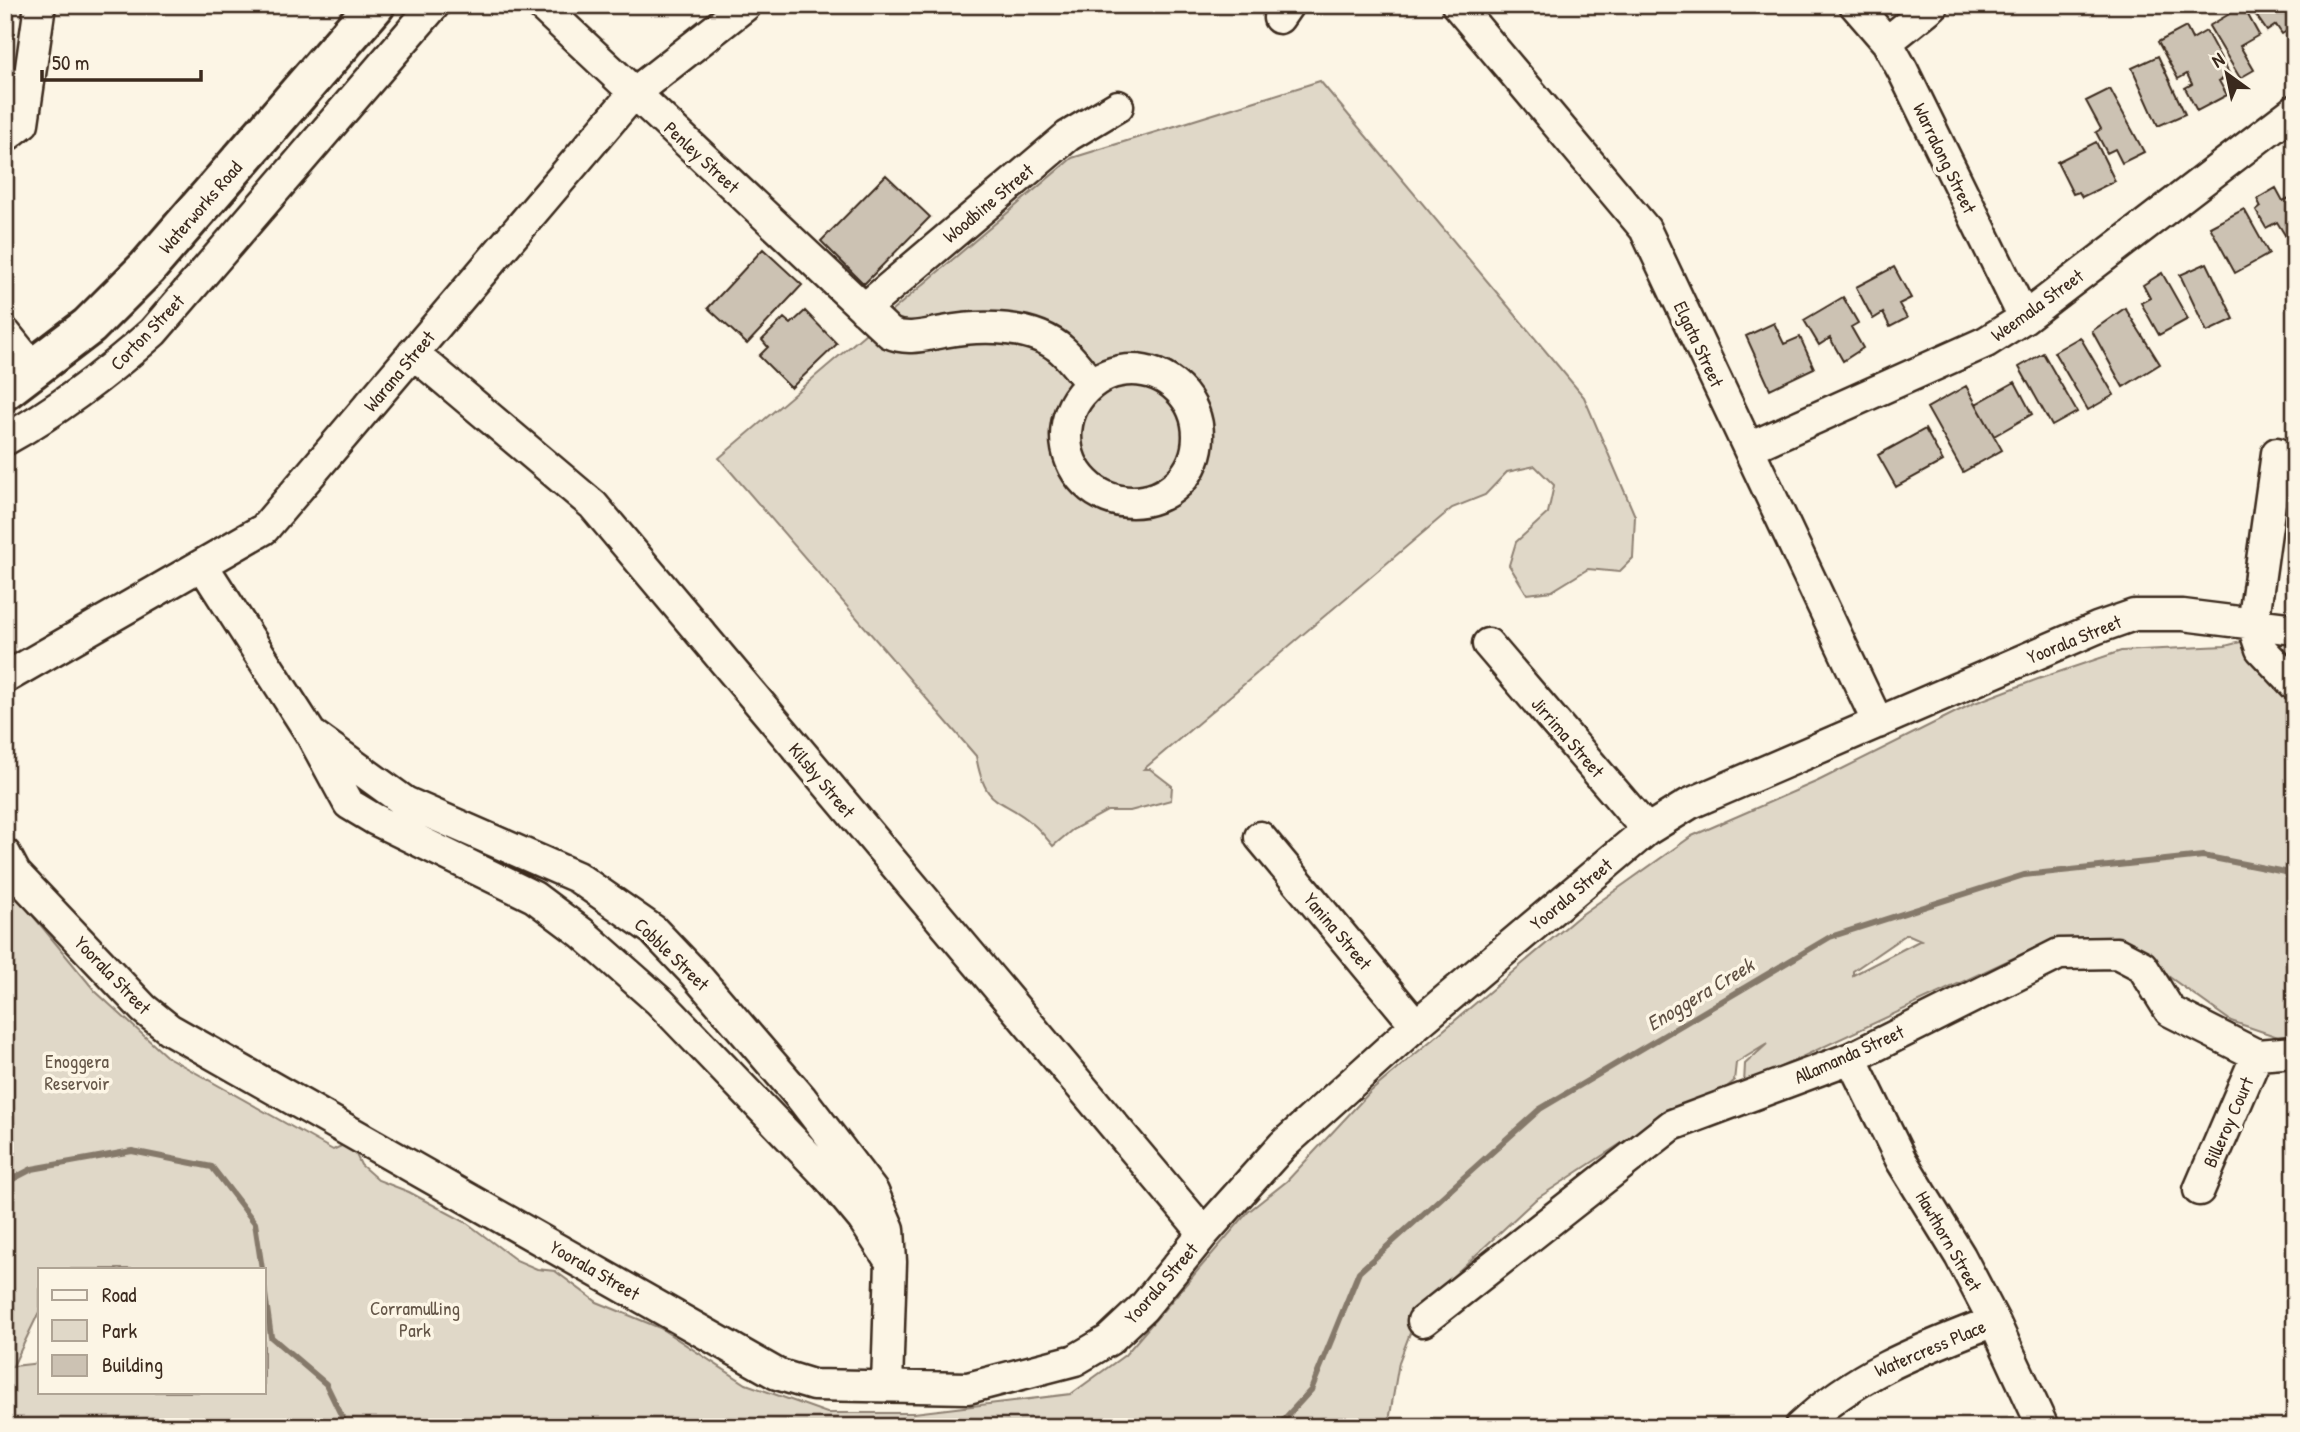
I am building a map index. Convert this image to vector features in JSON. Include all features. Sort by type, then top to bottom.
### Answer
[{"type":"main road","name":"Waterworks Road","points":[[20,379],[99,316],[243,158],[375,5]]},
{"type":"street","points":[[5,138],[23,123],[40,5]]},
{"type":"street","name":"Corton Street","points":[[5,440],[39,421],[106,374],[153,332],[434,5]]},
{"type":"street","name":"Penley Street","points":[[541,5],[890,333],[900,338],[981,328],[1013,330],[1039,337],[1062,349],[1091,384]]},
{"type":"street","name":"Warana Street","points":[[5,678],[264,529],[634,93],[746,5]]},
{"type":"street","name":"Elgata Street","points":[[1457,5],[1644,229],[1878,723]]},
{"type":"street","name":"Warralong Street","points":[[1855,5],[1887,42],[2024,318]]},
{"type":"street","points":[[1887,42],[1933,5]]},
{"type":"street","name":"Woodbine Street","points":[[864,309],[1068,136],[1118,106]]},
{"type":"street","name":"Weemala Street","points":[[1749,448],[1986,342],[2024,318],[2295,110]]},
{"type":"street","points":[[243,158],[290,172]]},
{"type":"street","points":[[243,158],[266,199]]},
{"type":"street","points":[[5,333],[20,379]]},
{"type":"street","name":"Kilsby Street","points":[[413,353],[593,505],[1204,1233]]},
{"type":"street","points":[[1133,370],[1156,374],[1175,386],[1189,403],[1197,424],[1198,446],[1190,467],[1177,485],[1158,497],[1138,502],[1117,501],[1097,492],[1081,479],[1070,461],[1067,429],[1077,400],[1091,384],[1111,374],[1133,370]]},
{"type":"street","points":[[2277,453],[2253,625],[2261,649],[2295,685]]},
{"type":"street","name":"Cobble Street","points":[[203,566],[311,734],[349,804],[374,819],[534,897],[582,933],[659,1001],[829,1178],[863,1219],[891,1262]]},
{"type":"street","name":"Yoorala Street","points":[[5,853],[15,873],[144,1009],[169,1029],[776,1374],[813,1385],[968,1388],[1075,1360],[1109,1340],[1143,1308],[1204,1233],[1283,1145],[1416,1025],[1647,830],[1689,804],[2134,614],[2183,615],[2295,629]]},
{"type":"street","name":"Jirrima Street","points":[[1488,644],[1647,830]]},
{"type":"street","name":"Cobble Street","points":[[311,734],[405,803],[577,877],[653,930],[694,973],[802,1099],[873,1192],[889,1229],[891,1262],[887,1385]]},
{"type":"street","name":"Yanina Street","points":[[1260,837],[1416,1025]]},
{"type":"street","name":"Allamanda Street","points":[[1423,1321],[1672,1125],[1850,1058],[2059,954],[2117,953],[2142,966],[2169,1011],[2257,1055]]},
{"type":"street","points":[[2257,1055],[2295,1052]]},
{"type":"street","name":"Billeroy Court","points":[[2199,1189],[2257,1055]]},
{"type":"street","name":"Hawthorn Street","points":[[1850,1058],[1901,1160],[1960,1256],[1994,1321],[2043,1427]]},
{"type":"street","name":"Watercress Place","points":[[1800,1427],[1854,1382],[1903,1356],[1994,1321]]},
{"type":"green space","points":[[1320,81],[1584,397],[1635,516],[1633,558],[1619,572],[1588,569],[1552,591],[1527,594],[1509,565],[1516,542],[1548,513],[1554,485],[1535,466],[1507,472],[1485,495],[1452,508],[1144,769],[1150,769],[1172,786],[1171,800],[1130,811],[1107,811],[1072,830],[1053,846],[1023,816],[990,795],[980,774],[976,756],[719,458],[1072,158]]},
{"type":"green space","name":"Corramulling Park","points":[[2252,639],[2295,645],[2295,1036],[2278,1037],[2231,1021],[2119,941],[2056,938],[1744,1084],[1745,1064],[1767,1044],[1736,1063],[1734,1081],[1727,1087],[1646,1127],[1535,1200],[1420,1307],[1399,1362],[1388,1427],[5,1427],[5,882],[95,991],[166,1056],[333,1150],[350,1142],[361,1165],[378,1180],[409,1192],[467,1223],[516,1260],[537,1269],[555,1271],[597,1302],[660,1328],[746,1384],[827,1413],[914,1413],[1071,1394],[1125,1355],[1248,1212],[1287,1181],[1370,1092],[1578,917],[1692,836],[1818,781],[1972,704],[2121,651],[2225,646]],"holes":[[[1907,934],[1921,940],[1853,975],[1853,971]]]},
{"type":"building","points":[[2249,5],[2295,5],[2295,26],[2282,34],[2276,25],[2267,31]]},
{"type":"building","points":[[2243,6],[2259,35],[2240,46],[2254,70],[2240,78],[2209,26]]},
{"type":"building","points":[[2186,27],[2192,39],[2206,31],[2230,75],[2219,81],[2227,95],[2197,111],[2185,88],[2192,84],[2187,74],[2178,79],[2158,42]]},
{"type":"building","points":[[2158,56],[2185,114],[2158,126],[2132,68]]},
{"type":"building","points":[[2110,89],[2144,152],[2122,163],[2115,149],[2107,153],[2096,132],[2101,129],[2086,101]]},
{"type":"building","points":[[2096,142],[2115,181],[2082,197],[2079,192],[2073,194],[2057,162]]},
{"type":"building","points":[[886,175],[930,217],[864,284],[821,241]]},
{"type":"building","points":[[2276,188],[2283,201],[2291,197],[2295,204],[2295,236],[2288,240],[2277,222],[2266,228],[2256,211],[2261,207],[2257,199]]},
{"type":"building","points":[[2244,209],[2269,254],[2235,273],[2210,227]]},
{"type":"building","points":[[763,249],[802,285],[747,344],[708,308]]},
{"type":"building","points":[[2207,263],[2234,319],[2207,332],[2180,275]]},
{"type":"building","points":[[1894,267],[1911,298],[1899,304],[1907,318],[1890,327],[1883,313],[1873,319],[1856,287]]},
{"type":"building","points":[[2162,273],[2188,319],[2159,335],[2141,303],[2150,298],[2143,285]]},
{"type":"building","points":[[1843,297],[1858,323],[1851,327],[1863,348],[1843,361],[1830,338],[1819,345],[1804,320]]},
{"type":"building","points":[[2125,308],[2160,364],[2123,387],[2092,331]]},
{"type":"building","points":[[805,311],[837,344],[791,388],[759,356],[768,347],[762,340],[784,318],[791,324]]},
{"type":"building","points":[[1774,323],[1784,344],[1800,337],[1814,368],[1770,389],[1746,336]]},
{"type":"building","points":[[2080,337],[2114,395],[2088,410],[2054,352]]},
{"type":"building","points":[[2043,353],[2077,412],[2052,426],[2019,367]]},
{"type":"building","points":[[2015,382],[2032,414],[1994,436],[1976,404]]},
{"type":"building","points":[[1966,386],[2002,450],[1963,472],[1927,408]]},
{"type":"building","points":[[1925,429],[1943,461],[1896,487],[1878,455]]},
{"type":"waterway","name":"Enoggera Creek","points":[[1277,1427],[1311,1390],[1359,1272],[1540,1109],[1830,937],[2024,875],[2203,856],[2295,874]]},
{"type":"waterway","name":"Enoggera Creek","points":[[5,1183],[32,1169],[132,1151],[212,1167],[255,1223],[262,1268]]},
{"type":"waterway","name":"Enoggera Creek","points":[[266,1301],[271,1337],[326,1384],[347,1427]]},
{"type":"park label","name":"Enoggera Reservoir","points":[[77,1072]]}]
